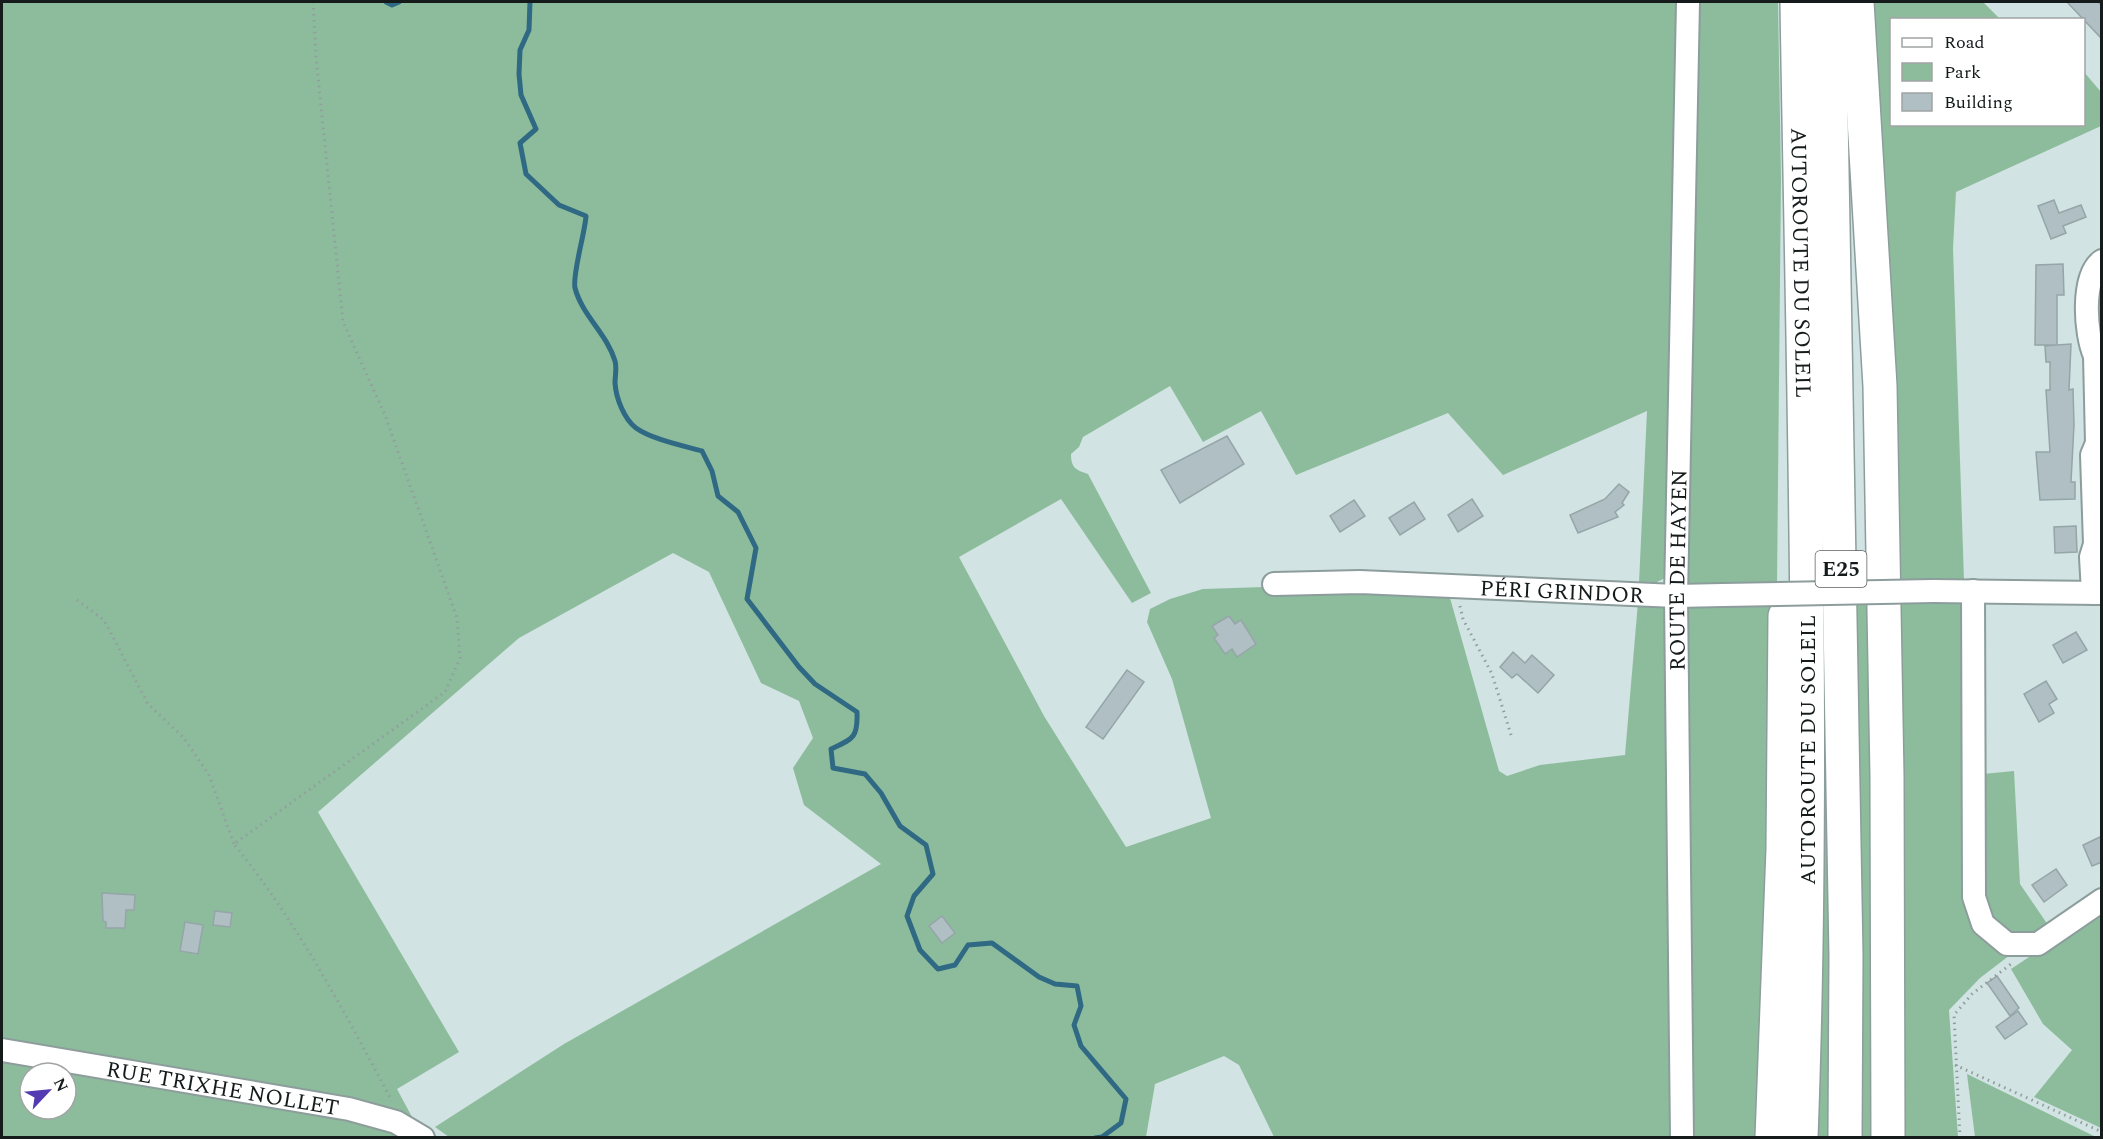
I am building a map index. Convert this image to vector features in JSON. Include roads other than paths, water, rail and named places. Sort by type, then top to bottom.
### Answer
[{"type":"highway","name":"AUTOROUTE DU SOLEIL","points":[[1797,2],[1808,795],[1808,958],[1801,1137]]},
{"type":"highway","name":"AUTOROUTE DU SOLEIL","points":[[1829,2],[1845,874],[1845,1137]]},
{"type":"highway","points":[[1857,2],[1880,386],[1887,788],[1888,1137]]},
{"type":"highway","points":[[1772,1137],[1784,849],[1786,331],[1802,293]]},
{"type":"street","name":"ROUTE DE HAYEN","points":[[1682,1137],[1676,596],[1688,2]]},
{"type":"street","points":[[2097,593],[2091,557],[2095,544],[2092,455],[2097,443],[2095,356],[2090,345],[2088,285],[2092,267],[2102,261]]},
{"type":"street","name":"PÉRI GRINDOR","points":[[1274,584],[1360,582],[1676,596],[1933,591],[2097,593]]},
{"type":"street","points":[[1973,591],[1974,897],[1983,924],[2007,944],[2038,944],[2102,900]]},
{"type":"street","name":"RUE TRIXHE NOLLET","points":[[2,1050],[349,1108],[414,1132]]},
{"type":"waterway","points":[[386,2],[392,5],[399,2]]},
{"type":"waterway","points":[[530,2],[529,30],[520,50],[519,74],[521,95],[536,129],[520,143],[526,174],[559,205],[586,216],[575,274],[575,288],[583,307],[611,351],[616,364],[616,389],[624,414],[636,428],[650,436],[702,451],[712,471],[718,496],[738,512],[756,548],[747,599],[799,667],[815,684],[857,712],[853,737],[831,749],[833,768],[865,774],[881,793],[900,826],[926,845],[933,874],[914,896],[907,916],[920,950],[938,969],[955,965],[968,945],[992,943],[1039,977],[1055,984],[1077,986],[1081,1006],[1074,1025],[1081,1046],[1126,1099],[1121,1123],[1102,1137],[1095,1138]]}]
